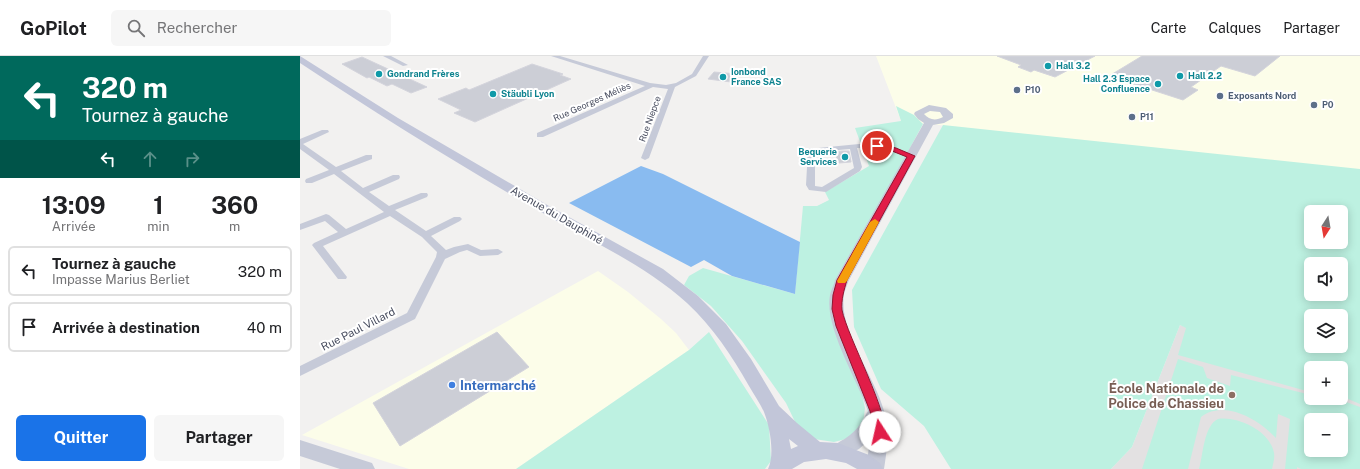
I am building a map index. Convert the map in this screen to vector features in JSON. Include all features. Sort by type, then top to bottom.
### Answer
[{"type":"main road","name":"Avenue du Dauphiné","points":[[301,58],[394,120],[545,209],[658,272],[693,300],[720,328],[745,364],[773,411],[790,429],[816,450]]},
{"type":"main road","name":"Avenue du Dauphiné","points":[[773,411],[781,446],[780,467]]},
{"type":"main road","points":[[780,467],[798,455],[816,450],[839,451],[852,455],[864,461],[874,469]]},
{"type":"street","points":[[386,56],[405,65]]},
{"type":"street","points":[[556,56],[651,86],[672,86],[685,81],[694,75],[706,56]]},
{"type":"street","name":"Rue Georges Méliès","points":[[540,135],[651,86]]},
{"type":"street","name":"Rue Niepce","points":[[645,158],[672,86]]},
{"type":"street","points":[[874,469],[880,432],[876,411],[841,326],[837,309],[837,295],[842,280],[930,122]]},
{"type":"street","points":[[326,132],[300,144],[425,235],[442,251],[441,257]]},
{"type":"street","points":[[853,147],[858,167],[857,169],[823,190],[812,188],[810,185],[811,151],[853,147],[886,147],[912,156]]},
{"type":"street","points":[[309,182],[369,157]]},
{"type":"street","points":[[363,191],[396,177]]},
{"type":"street","points":[[342,277],[317,245],[424,195]]},
{"type":"street","points":[[300,227],[326,217],[345,233]]},
{"type":"street","points":[[425,235],[457,219]]},
{"type":"street","points":[[441,257],[457,249],[468,247],[480,253],[498,252]]},
{"type":"street","name":"Rue Paul Villard","points":[[300,371],[411,316],[441,257]]},
{"type":"street","points":[[839,451],[859,439],[870,426],[876,411]]},
{"type":"street","points":[[300,448],[336,465],[366,469]]},
{"type":"shaded area","points":[[876,56],[1360,56],[1360,170],[901,121]]},
{"type":"shaded area","points":[[598,271],[628,292],[661,319],[676,333],[689,350],[516,469],[409,469],[302,435]]},
{"type":"shaded area","name":"École Nationale de Police de Chassieu","points":[[1180,325],[1304,371],[1304,405],[1348,405],[1348,389],[1360,393],[1360,469],[1111,469],[1132,447]]},
{"type":"green space","points":[[896,106],[914,115],[923,124],[830,295],[832,319],[860,386],[865,408],[863,424],[854,437],[834,442],[814,439],[798,428],[786,403],[742,341],[711,306],[684,285],[689,276],[703,268],[795,294],[803,206],[817,206],[829,200],[825,192],[869,166],[855,128],[901,121]]},
{"type":"green space","points":[[943,125],[1360,169],[1360,404],[1348,399],[1348,361],[1304,361],[1303,390],[1178,355],[1186,328],[1180,325],[1132,447],[1111,469],[951,469],[924,426],[881,389],[854,327],[852,290]]},
{"type":"green space","points":[[709,332],[769,425],[771,461],[765,469],[516,469],[689,350]]},
{"type":"green space","points":[[1178,359],[1203,367],[1207,378],[1230,386],[1231,375],[1304,393],[1304,405],[1348,405],[1348,403],[1360,407],[1360,469],[1301,469],[1297,467],[1297,469],[1285,469],[1290,419],[1278,414],[1276,438],[1269,431],[1241,414],[1220,410],[1210,412],[1201,417],[1188,469],[1142,469]]},
{"type":"green space","points":[[1218,419],[1235,420],[1260,432],[1271,445],[1274,453],[1272,469],[1199,469],[1207,434],[1213,422]]},
{"type":"water","points":[[641,166],[663,174],[800,242],[795,294],[732,276],[704,260],[691,267],[569,203]]},
{"type":"building","name":"Hall 3.2","points":[[997,56],[1095,56],[1055,77],[1034,70],[1031,72],[1018,67],[1021,65]]},
{"type":"building","points":[[1142,56],[1280,56],[1255,76],[1221,66],[1191,87],[1198,90],[1183,100],[1109,76]]},
{"type":"building","name":"Gondrand Frères","points":[[362,57],[427,87],[411,93],[392,84],[387,86],[369,77],[367,78],[342,64]]},
{"type":"building","name":"Stäubli Lyon","points":[[532,64],[563,74],[560,75],[571,79],[475,122],[454,113],[461,110],[438,99],[466,88],[469,90]]},
{"type":"building","name":"Ionbond France SAS","points":[[714,72],[737,74],[731,82],[708,79]]},
{"type":"building","name":"Bequerie Services","points":[[849,151],[851,162],[839,163],[834,152]]},
{"type":"building","name":"Intermarché","points":[[497,332],[529,367],[400,446],[373,403]]},
{"type":"slow traffic","points":[[842,281],[875,222]]},
{"type":"place","name":"Hall 3.2","points":[[1048,66]]},
{"type":"place","name":"Gondrand Frères","points":[[379,74]]},
{"type":"place","name":"Hall 2.2","points":[[1180,76]]},
{"type":"place","name":"Ionbond France SAS","points":[[723,77]]},
{"type":"place","name":"Hall 2.3 Espace Confluence","points":[[1158,84]]},
{"type":"place","name":"P10","points":[[1017,90]]},
{"type":"place","name":"Stäubli Lyon","points":[[493,94]]},
{"type":"place","name":"Exposants Nord","points":[[1220,96]]},
{"type":"place","name":"P0","points":[[1314,105]]},
{"type":"place","name":"P11","points":[[1132,117]]},
{"type":"place","name":"Bequerie Services","points":[[845,157]]},
{"type":"place","name":"Intermarché","points":[[452,385]]},
{"type":"place","name":"École Nationale de Police de Chassieu","points":[[1232,395]]},
{"type":"route","points":[[877,146],[894,149],[912,156],[842,280],[837,295],[837,309],[841,326],[876,411],[880,432]]}]
